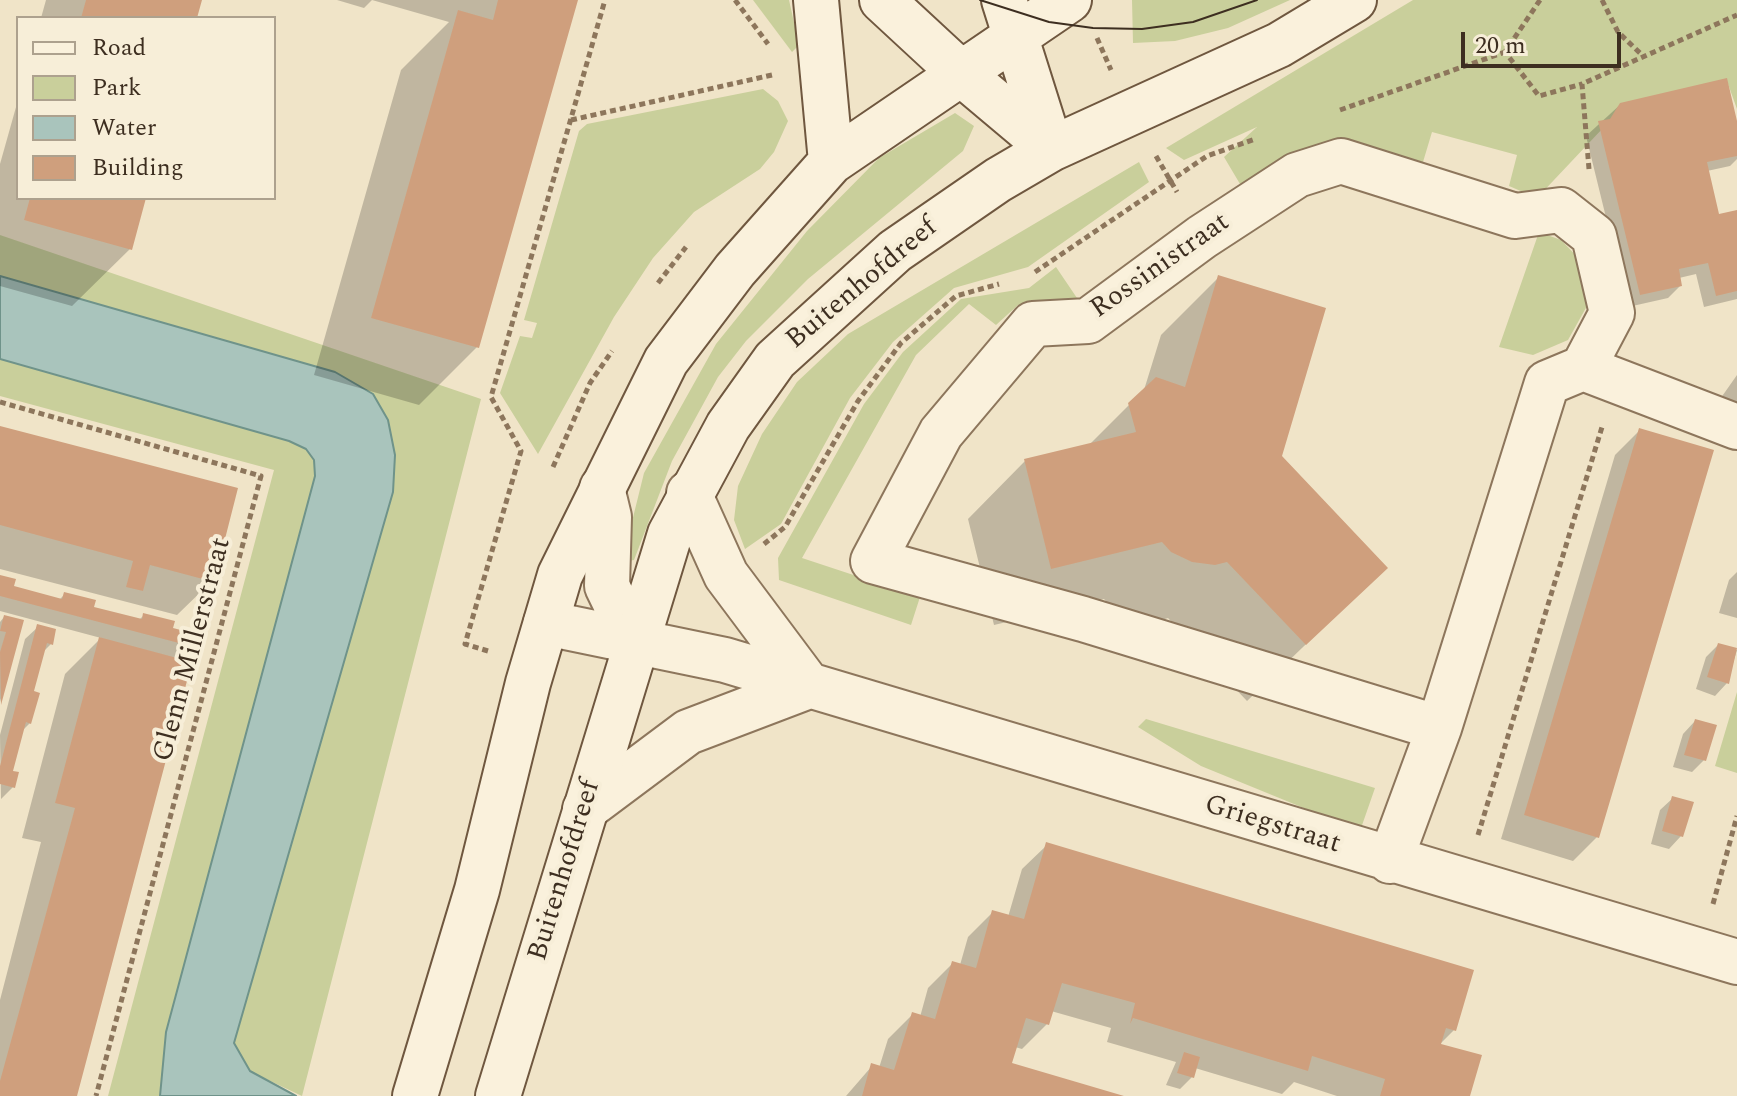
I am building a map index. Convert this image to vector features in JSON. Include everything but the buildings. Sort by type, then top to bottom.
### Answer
[{"type":"street","points":[[816,0],[805,71],[831,162]]},
{"type":"street","points":[[882,0],[963,75],[1051,149]]},
{"type":"street","points":[[415,1096],[477,890],[560,575],[666,361],[735,270],[831,162],[963,75],[1010,18],[1069,0]]},
{"type":"street","name":"Buitenhofdreef","points":[[498,1096],[670,534],[689,493],[728,426],[775,360],[828,308],[895,251],[998,180],[1051,149],[1279,45],[1354,0]]},
{"type":"street","points":[[1010,18],[1051,149]]},
{"type":"street","name":"Rossinistraat","points":[[1439,728],[1083,619],[873,561],[941,433],[1033,324],[1088,321],[1202,237],[1297,175],[1341,161],[1515,216],[1561,210],[1594,236]]},
{"type":"street","points":[[1594,236],[1612,313],[1599,374]]},
{"type":"street","points":[[1390,861],[1439,728],[1547,383],[1599,374],[1737,427]]},
{"type":"street","points":[[602,488],[609,517],[607,586],[635,644]]},
{"type":"street","points":[[585,809],[688,732],[809,686],[726,575],[689,493]]},
{"type":"street","name":"Griegstraat","points":[[546,623],[635,644],[725,660],[1718,957]]},
{"type":"path","points":[[490,652],[465,644],[521,451],[491,397],[605,0]]},
{"type":"path","points":[[735,0],[805,71]]},
{"type":"path","points":[[1540,0],[1505,52],[1539,96],[1582,84],[1737,15]]},
{"type":"path","points":[[1602,0],[1618,32],[1642,55]]},
{"type":"path","points":[[571,120],[805,71]]},
{"type":"path","points":[[1582,84],[1594,236]]},
{"type":"path","points":[[1464,882],[1599,374]]},
{"type":"path","name":"Glenn Millerstraat","points":[[0,402],[261,476],[96,1096]]},
{"type":"path","points":[[1718,957],[1737,816]]},
{"type":"green space","points":[[753,0],[789,0],[799,45],[792,52]]},
{"type":"green space","points":[[1132,0],[1290,0],[1228,28],[1175,41],[1133,43]]},
{"type":"green space","points":[[1413,0],[1737,0],[1737,109],[1728,84],[1604,127],[1537,198],[1509,186],[1517,155],[1432,132],[1423,162],[1339,140],[1240,184],[1224,157],[1257,127],[1184,160],[1166,148]]},
{"type":"green space","points":[[763,89],[778,101],[788,121],[774,152],[760,169],[694,212],[653,258],[614,317],[538,454],[500,393],[520,336],[532,338],[537,323],[524,320],[579,131],[587,124]]},
{"type":"green space","points":[[955,113],[974,126],[963,151],[808,279],[746,341],[718,377],[672,461],[634,560],[622,562],[644,473],[716,344],[807,231],[879,158]]},
{"type":"green space","points":[[1139,162],[1149,182],[1028,267],[954,288],[893,342],[850,398],[781,524],[745,549],[734,520],[738,486],[762,434],[797,382],[848,334]]},
{"type":"green space","points":[[1539,232],[1561,240],[1589,269],[1587,306],[1568,340],[1533,355],[1499,347]]},
{"type":"green space","points":[[0,235],[481,399],[302,1096],[249,1071],[234,1044],[393,492],[395,455],[335,372],[0,276]]},
{"type":"green space","points":[[1056,267],[1077,298],[1018,305],[996,325],[969,304],[916,355],[802,558],[920,597],[911,625],[779,580],[778,558],[864,404],[903,352],[961,299],[1029,288]]},
{"type":"green space","points":[[0,359],[289,441],[306,449],[314,460],[315,476],[166,1032],[160,1096],[108,1096],[274,470],[0,396]]},
{"type":"green space","points":[[1737,692],[1737,773],[1715,766]]},
{"type":"green space","points":[[1146,719],[1375,788],[1360,831],[1201,766],[1138,727]]},
{"type":"water","points":[[0,276],[335,372],[373,394],[388,420],[395,455],[393,492],[234,1043],[250,1071],[296,1096],[160,1096],[166,1032],[315,476],[314,460],[306,449],[289,441],[0,359]]},
{"type":"tram line","points":[[980,0],[1049,22],[1093,28],[1142,29],[1193,22],[1257,0]]}]
